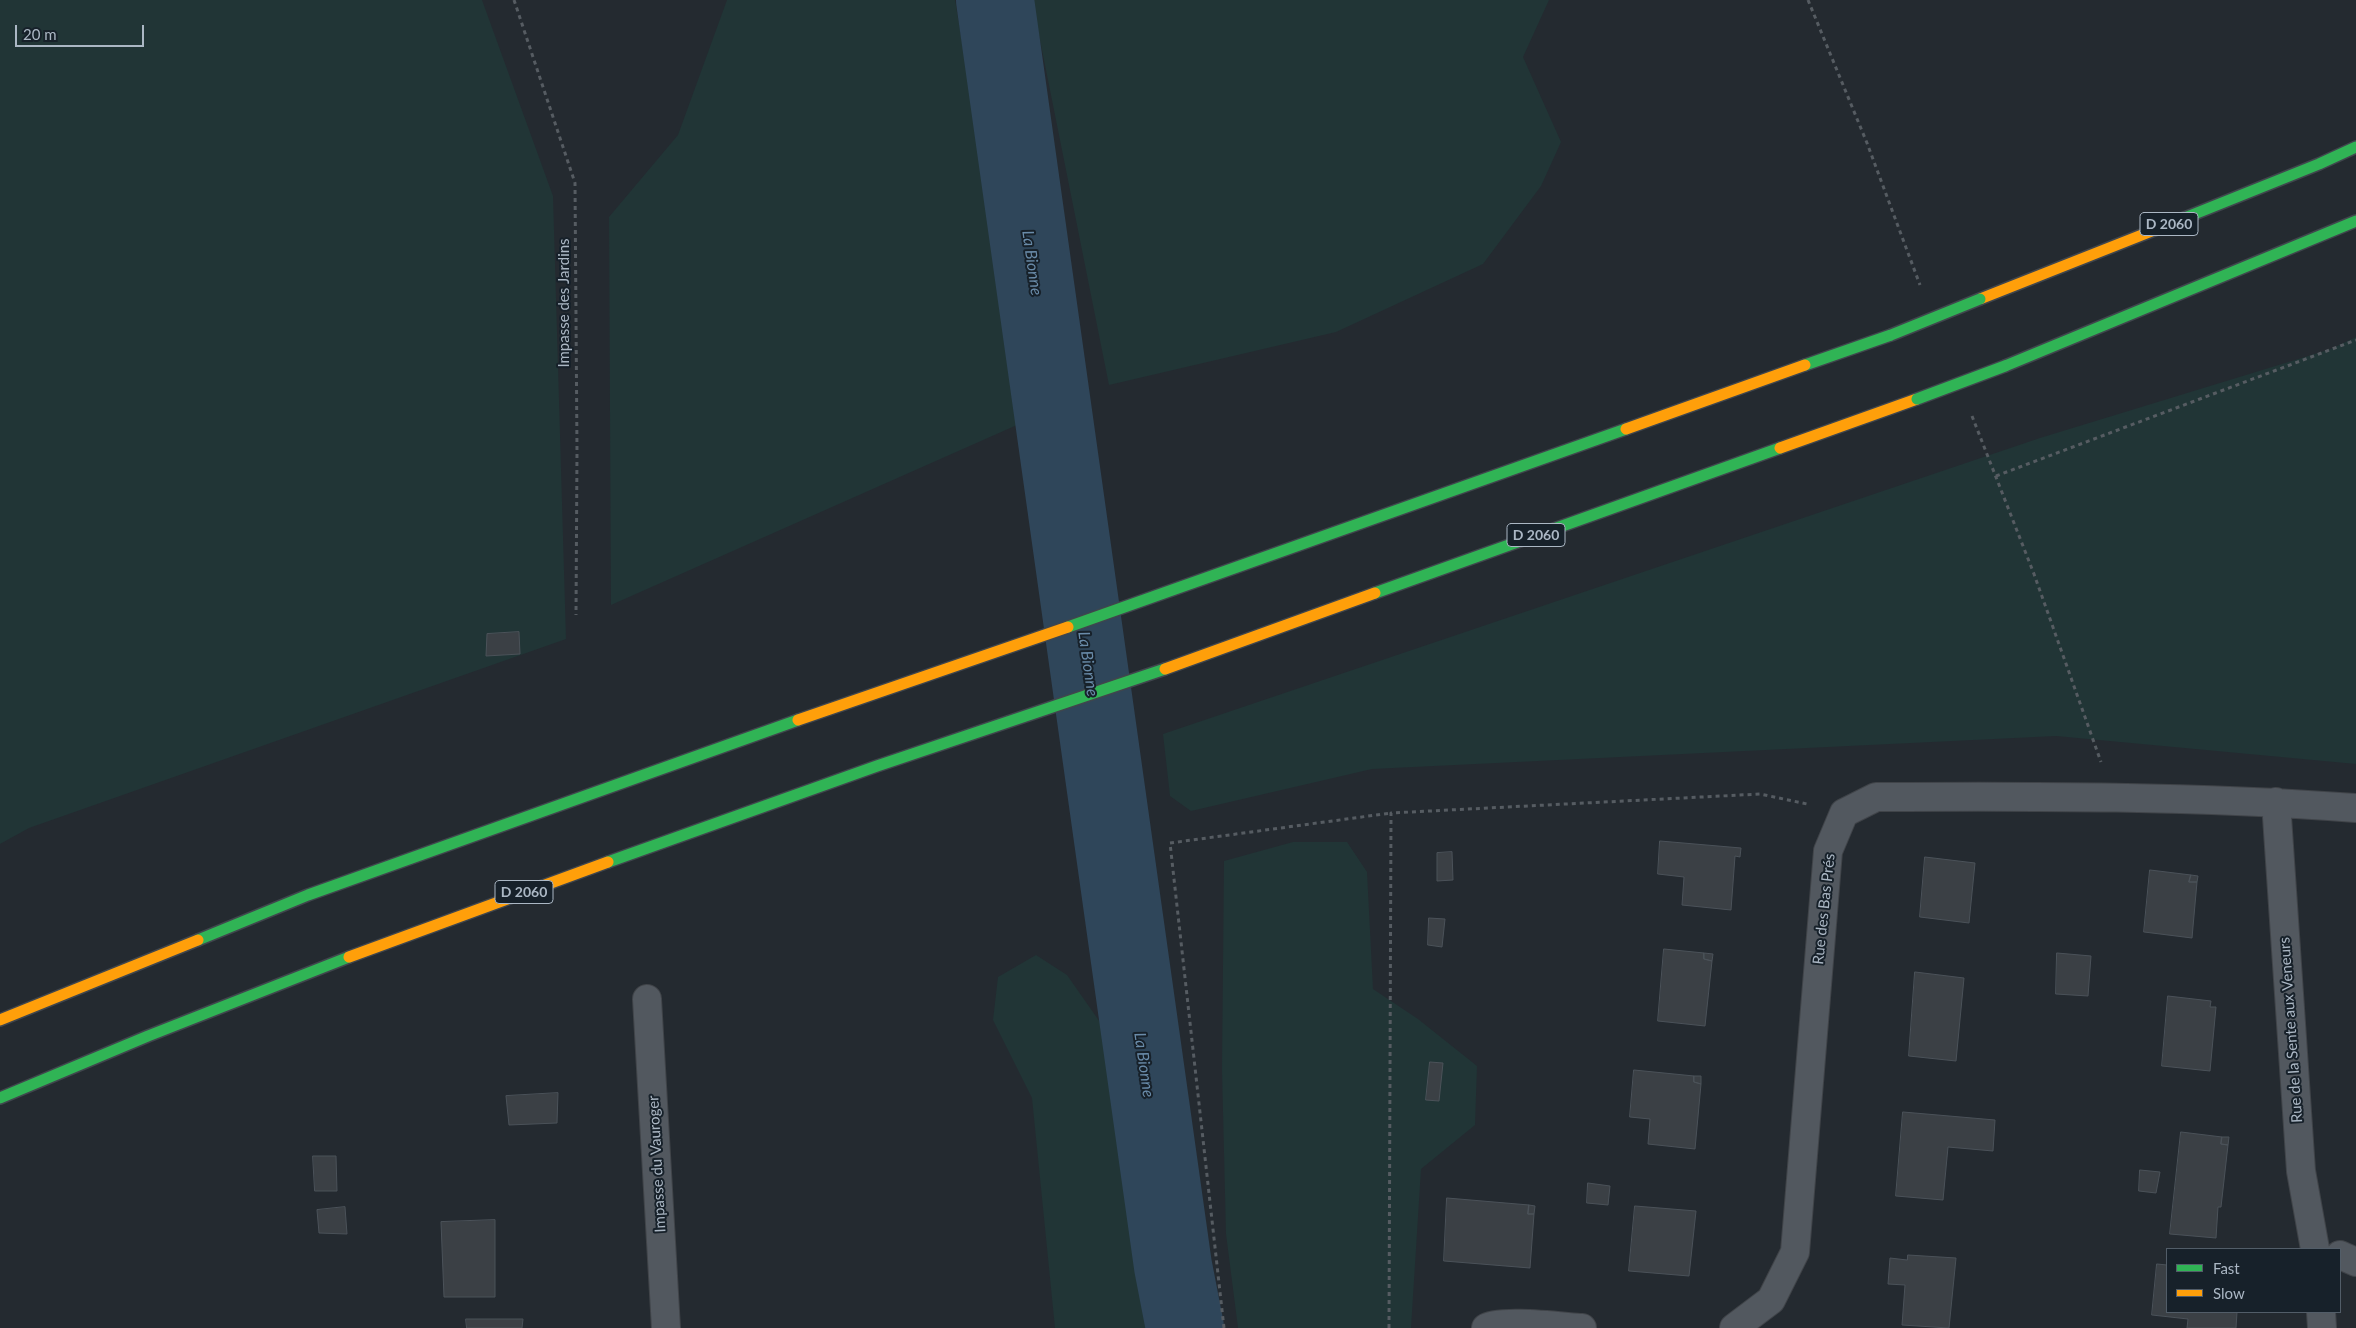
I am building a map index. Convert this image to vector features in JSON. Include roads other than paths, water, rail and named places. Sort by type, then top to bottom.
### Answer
[{"type":"highway","name":"D 2060","points":[[0,1020],[308,895],[705,752],[1151,598],[1891,336],[2356,147]]},
{"type":"highway","name":"D 2060","points":[[0,1098],[362,951],[722,821],[1155,672],[1917,399],[2005,366],[2356,221]]},
{"type":"street","name":"Rue des Bas Prés","points":[[1734,1328],[1771,1300],[1795,1252],[1828,851],[1844,813],[1876,797],[2097,796],[2276,802]]},
{"type":"street","points":[[2276,802],[2356,808]]},
{"type":"street","name":"Rue de la Sente aux Veneurs","points":[[2276,802],[2301,1171],[2318,1248]]},
{"type":"street","name":"Impasse du Vauroger","points":[[647,999],[666,1328]]},
{"type":"street","points":[[2341,1255],[2356,1262]]},
{"type":"street","points":[[2321,1313],[2322,1328]]},
{"type":"street","points":[[1486,1328],[1490,1325],[1515,1324],[1582,1328]]},
{"type":"waterway","name":"La Bionne","points":[[995,0],[1173,1266],[1185,1328]]}]
